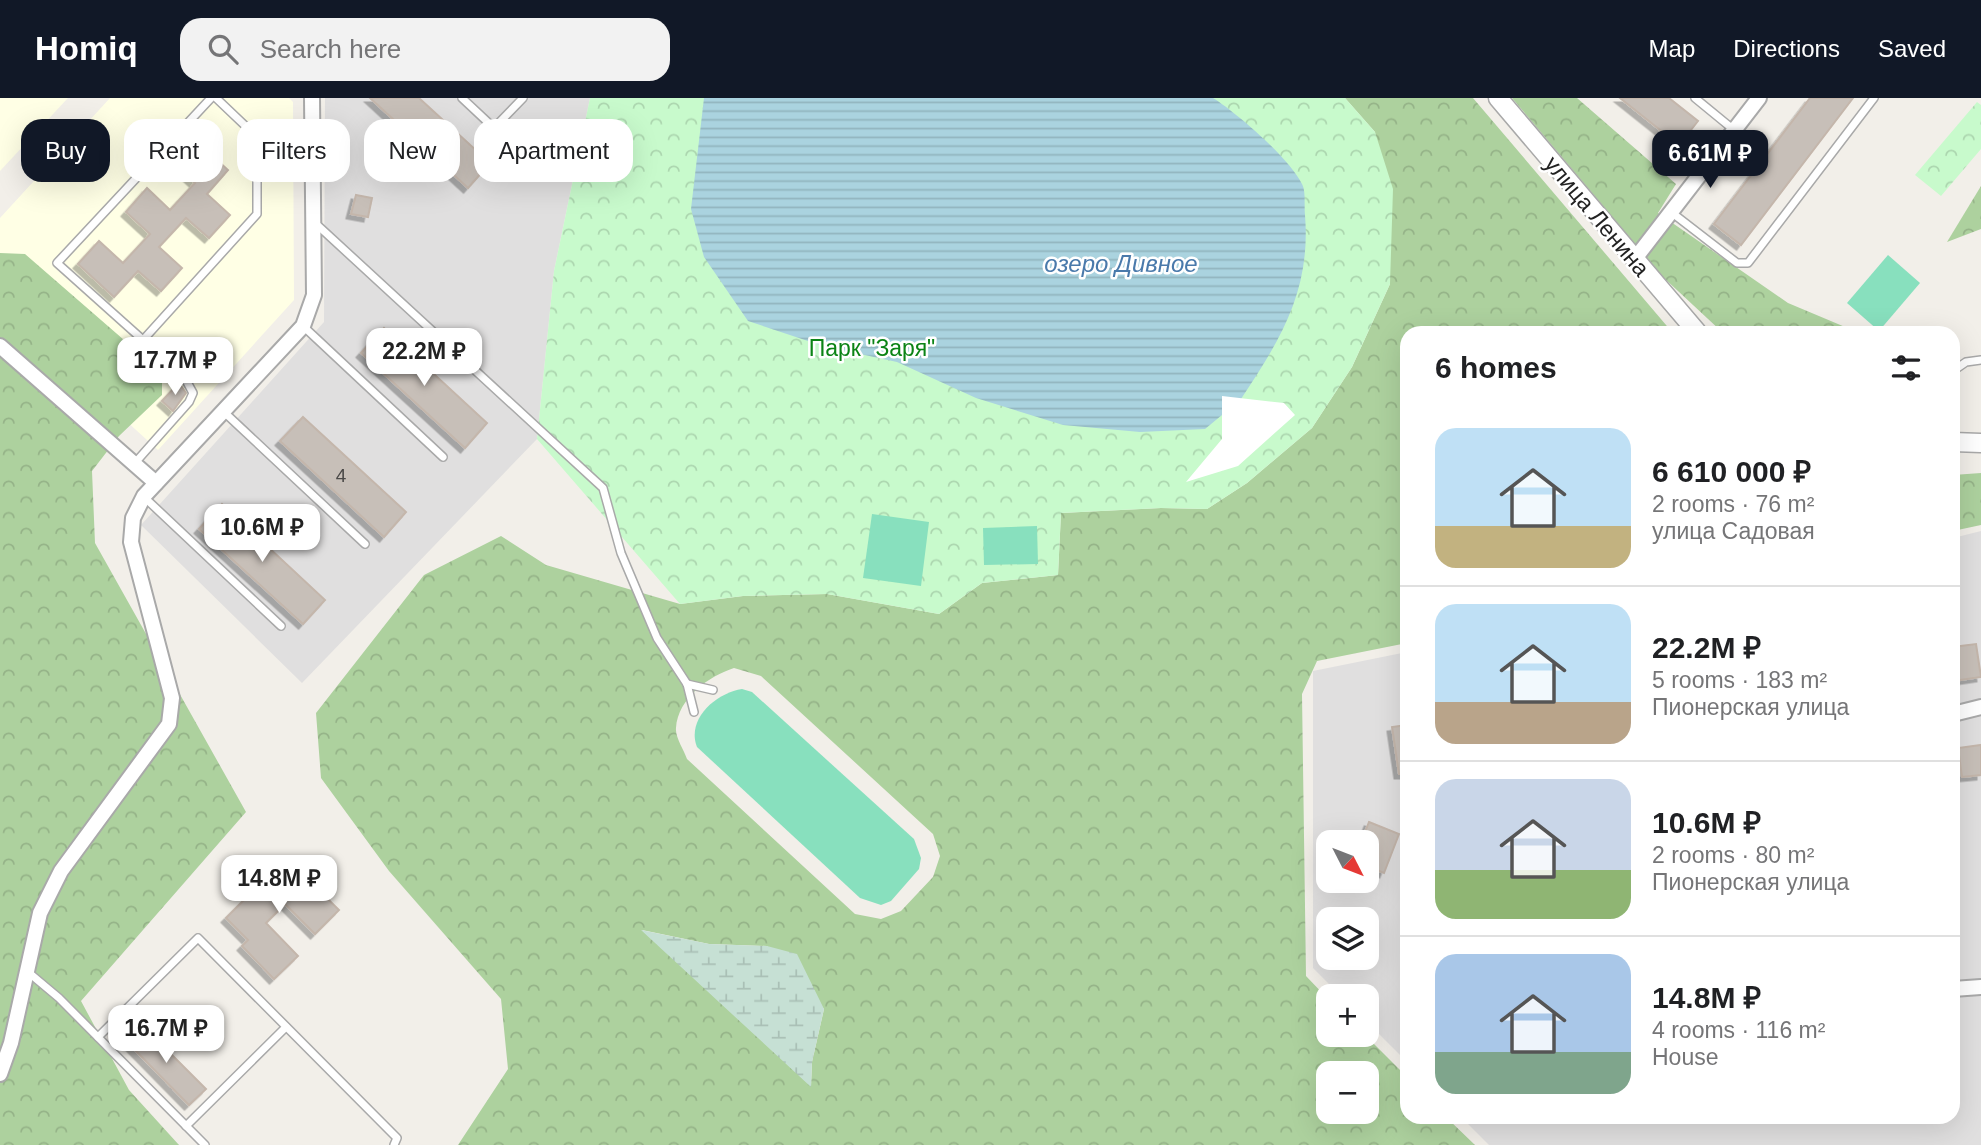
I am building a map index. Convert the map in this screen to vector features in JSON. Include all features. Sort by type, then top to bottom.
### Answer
[{"type":"street","points":[[0,1073],[11,1043],[40,913],[61,871],[169,724],[172,698],[131,542],[133,517],[144,496],[303,326],[314,295],[312,98]]},
{"type":"street","name":"улица Ленина","points":[[1498,98],[1693,326]]},
{"type":"street","points":[[1634,260],[1759,98]]},
{"type":"street","points":[[0,346],[156,484]]},
{"type":"street","points":[[1960,442],[1981,443]]},
{"type":"street","points":[[1960,713],[1981,707]]},
{"type":"street","points":[[1960,988],[1981,987]]},
{"type":"lane","points":[[134,464],[189,402],[193,393],[187,382],[57,263],[211,98]]},
{"type":"lane","points":[[143,340],[257,214],[257,137],[216,98]]},
{"type":"lane","points":[[462,98],[495,128],[523,98]]},
{"type":"lane","points":[[1695,98],[1734,130]]},
{"type":"lane","points":[[1671,212],[1737,263],[1748,262],[1874,98]]},
{"type":"lane","points":[[314,221],[603,488],[621,553],[652,628],[687,684],[694,712]]},
{"type":"lane","points":[[303,326],[443,457]]},
{"type":"lane","points":[[1960,366],[1981,360]]},
{"type":"lane","points":[[223,412],[365,544]]},
{"type":"lane","points":[[144,496],[281,626]]},
{"type":"lane","points":[[687,684],[713,691]]},
{"type":"lane","points":[[98,1037],[198,938],[397,1138],[394,1145]]},
{"type":"lane","points":[[28,971],[205,1145]]},
{"type":"lane","points":[[186,1126],[286,1027]]},
{"type":"shaded area","points":[[0,98],[68,98],[48,119],[21,119],[21,148],[0,171]]},
{"type":"shaded area","points":[[110,98],[289,98],[293,102],[293,119],[237,119],[237,182],[293,182],[294,300],[158,450],[0,306],[0,218],[33,182],[110,182],[110,119],[91,119]]},
{"type":"shaded area","points":[[325,98],[590,98],[586,119],[474,119],[474,182],[573,182],[554,271],[537,439],[302,683],[141,525],[324,322],[325,182],[350,182],[350,119],[325,119]]},
{"type":"shaded area","points":[[1981,531],[1981,1145],[1489,1145],[1468,1124],[1960,1124],[1960,536]]},
{"type":"shaded area","points":[[1400,653],[1400,1055],[1379,1034],[1379,984],[1329,984],[1313,968],[1313,671]]},
{"type":"green space","name":"Парк \"Заря\"","points":[[590,98],[1345,98],[1375,132],[1393,189],[1390,284],[1352,367],[1312,428],[1247,483],[1207,509],[1161,508],[1061,513],[1058,575],[982,583],[939,614],[827,594],[743,596],[680,604],[537,439],[554,271],[573,182],[633,182],[633,119],[586,119]]},
{"type":"green space","points":[[1345,98],[1473,98],[1667,326],[1400,326],[1400,644],[1317,661],[1302,694],[1306,976],[1316,986],[1316,1047],[1377,1047],[1400,1070],[1400,1124],[1453,1124],[1475,1145],[458,1145],[508,1069],[501,999],[389,871],[321,778],[316,713],[424,575],[501,536],[546,565],[680,604],[743,596],[827,594],[939,614],[982,583],[1058,575],[1061,513],[1161,508],[1207,509],[1247,483],[1312,428],[1352,367],[1390,284],[1375,132]],"holes":[[[734,668],[761,676],[933,834],[940,856],[933,877],[901,911],[881,919],[855,914],[687,759],[676,732],[682,707],[705,683]],[[642,930],[709,944],[767,946],[824,1009],[812,1062],[811,1086]]]},
{"type":"green space","points":[[1512,98],[1577,98],[1676,184],[1658,213],[1788,303],[1843,326],[1716,326],[1664,278]]},
{"type":"green space","points":[[1977,102],[1981,105],[1981,149],[1941,196],[1915,175]]},
{"type":"green space","points":[[1981,186],[1981,229],[1947,242]]},
{"type":"green space","points":[[0,253],[25,254],[162,373],[162,395],[119,436],[92,471],[95,543],[246,812],[81,1001],[129,1090],[179,1145],[0,1145]]},
{"type":"green space","points":[[1888,255],[1920,283],[1883,326],[1873,326],[1847,303]]},
{"type":"green space","points":[[1981,473],[1981,525],[1960,530],[1960,474]]},
{"type":"green space","points":[[872,514],[929,522],[921,586],[863,578]]},
{"type":"green space","points":[[1037,526],[1038,564],[984,565],[983,528]]},
{"type":"green space","points":[[742,689],[752,692],[914,839],[921,858],[919,869],[891,901],[881,905],[860,898],[697,747],[696,727],[706,709],[722,696]]},
{"type":"green space","points":[[641,930],[709,944],[767,946],[797,954],[824,1009],[812,1062],[811,1087]]},
{"type":"water","name":"озеро Дивное","points":[[704,98],[1213,98],[1262,137],[1302,184],[1306,242],[1298,290],[1280,334],[1241,399],[1222,397],[1222,415],[1205,429],[1140,432],[1063,425],[976,398],[897,362],[823,346],[748,321],[704,257],[691,209]]},
{"type":"pier","points":[[1222,396],[1284,403],[1295,415],[1238,466],[1186,482],[1222,439]]},
{"type":"building","points":[[370,98],[419,98],[442,119],[393,119]]},
{"type":"building","points":[[1620,98],[1669,98],[1698,121],[1679,145]]},
{"type":"building","points":[[1810,98],[1853,98],[1741,245],[1714,224]]},
{"type":"building","points":[[460,136],[474,148],[474,181],[468,188],[460,181]]},
{"type":"building","points":[[218,182],[207,194],[230,215],[209,238],[186,218],[159,247],[182,268],[161,291],[138,271],[114,297],[78,264],[99,241],[123,263],[150,234],[126,212],[147,188],[170,210],[195,183]]},
{"type":"building","points":[[356,195],[372,198],[368,217],[351,214]]},
{"type":"building","points":[[384,328],[487,423],[465,448],[361,353]]},
{"type":"building","points":[[179,383],[186,393],[173,411],[162,401]]},
{"type":"building","points":[[303,417],[406,512],[384,537],[280,441]]},
{"type":"building","points":[[222,504],[325,600],[303,624],[199,529]]},
{"type":"building","points":[[1976,644],[1981,677],[1960,680],[1960,646]]},
{"type":"building","points":[[1400,726],[1400,774],[1399,774],[1392,727]]},
{"type":"building","points":[[1981,745],[1981,775],[1962,777],[1960,748]]},
{"type":"building","points":[[1369,822],[1399,834],[1384,873],[1379,871],[1379,830],[1366,830]]},
{"type":"building","points":[[286,858],[339,910],[315,934],[285,904],[266,923],[298,956],[274,979],[242,946],[248,940],[226,918]]},
{"type":"building","points":[[142,1025],[206,1089],[189,1105],[126,1041]]}]
